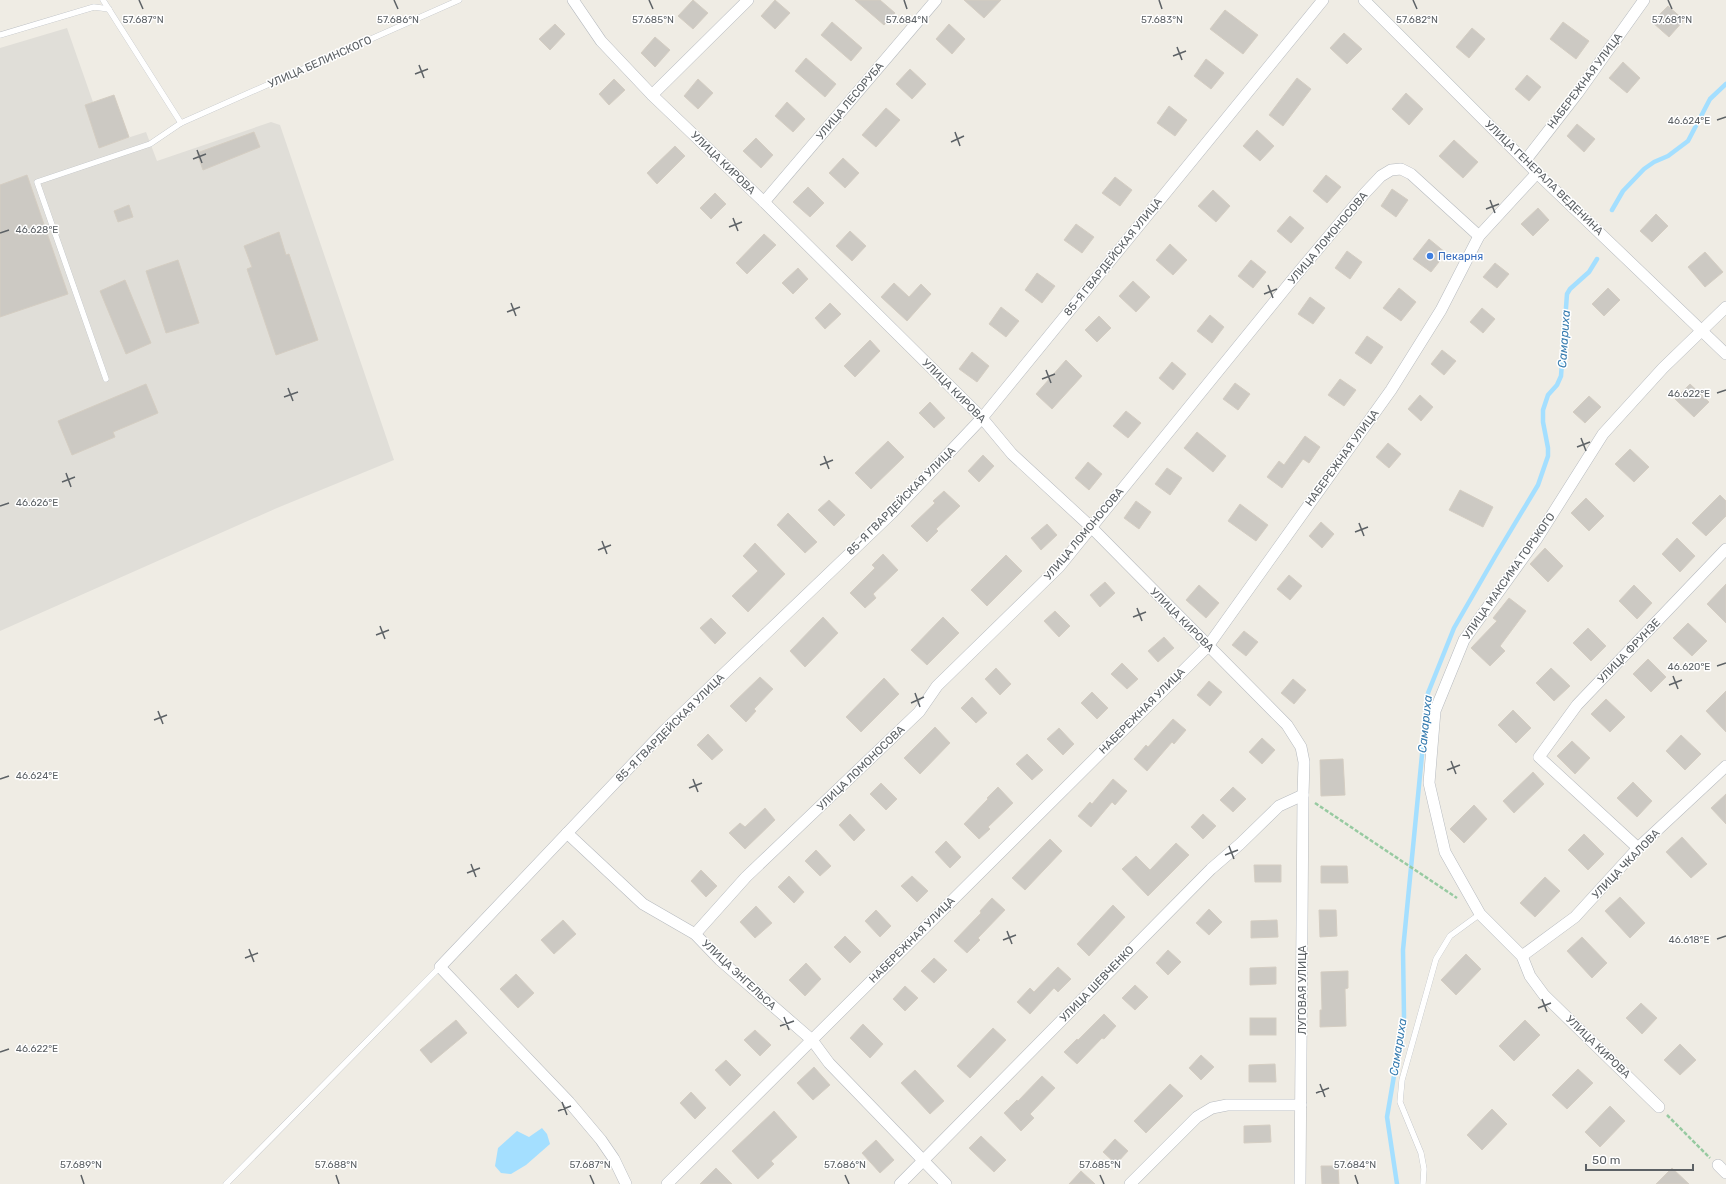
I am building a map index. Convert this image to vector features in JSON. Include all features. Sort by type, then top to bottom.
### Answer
[{"type":"street","name":"УЛИЦА КИРОВА","points":[[572,0],[601,41],[652,95],[764,202],[982,418],[1012,454],[1091,527],[1287,725],[1301,747],[1304,762],[1302,795]]},
{"type":"street","points":[[652,95],[748,0]]},
{"type":"street","name":"УЛИЦА ЛЕСОРУБА","points":[[764,202],[936,0]]},
{"type":"street","name":"85-Я ГВАРДЕЙСКАЯ УЛИЦА","points":[[440,967],[665,730],[892,513],[982,418],[1323,0]]},
{"type":"street","name":"УЛИЦА ГЕНЕРАЛА ВЕДЕНИНА","points":[[1364,0],[1537,173],[1726,354]]},
{"type":"street","name":"НАБЕРЕЖНАЯ УЛИЦА","points":[[1525,161],[1577,94],[1644,0]]},
{"type":"street","name":"УЛИЦА ЛОМОНОСОВА","points":[[695,934],[746,877],[919,712],[936,686],[1059,567],[1297,274],[1382,176],[1391,170],[1401,169],[1411,174],[1479,236]]},
{"type":"street","name":"НАБЕРЕЖНАЯ УЛИЦА","points":[[666,1184],[1208,646],[1391,390],[1441,310],[1479,236],[1537,173]]},
{"type":"street","name":"УЛИЦА МАКСИМА ГОРЬКОГО","points":[[1480,914],[1444,852],[1429,783],[1435,711],[1464,640],[1536,540],[1603,434],[1663,368],[1726,307]]},
{"type":"street","name":"УЛИЦА ФРУНЗЕ","points":[[1638,848],[1539,757],[1577,705],[1726,549]]},
{"type":"street","name":"УЛИЦА ЧКАЛОВА","points":[[1522,956],[1575,917],[1638,848],[1726,766]]},
{"type":"street","name":"ЛУГОВАЯ УЛИЦА","points":[[1300,1184],[1302,795]]},
{"type":"street","name":"УЛИЦА ШЕВЧЕНКО","points":[[900,1184],[1211,869],[1240,844],[1279,806],[1302,795]]},
{"type":"street","name":"УЛИЦА ЭНГЕЛЬСА","points":[[567,833],[643,904],[695,934],[720,960],[812,1040],[829,1063],[946,1184]]},
{"type":"street","name":"УЛИЦА КИРОВА","points":[[1480,914],[1522,956],[1530,976],[1544,995],[1659,1107]]},
{"type":"street","points":[[440,967],[569,1102],[602,1140],[614,1159],[626,1184]]},
{"type":"street","points":[[1130,1184],[1197,1117],[1212,1108],[1227,1105],[1301,1105]]},
{"type":"street","points":[[1718,1165],[1726,1173]]},
{"type":"lane","points":[[103,0],[181,123]]},
{"type":"lane","name":"УЛИЦА БЕЛИНСКОГО","points":[[106,379],[37,182],[150,144],[181,123],[459,0]]},
{"type":"lane","points":[[0,36],[94,6],[109,9]]},
{"type":"lane","points":[[1423,1184],[1424,1169],[1421,1153],[1400,1102],[1402,1080],[1436,960],[1450,936],[1480,914]]},
{"type":"lane","points":[[226,1184],[440,967]]},
{"type":"path","points":[[1302,795],[1460,901]]},
{"type":"path","points":[[1659,1107],[1718,1165]]},
{"type":"shaded area","points":[[67,28],[93,102],[85,105],[99,147],[146,132],[157,161],[271,122],[280,125],[394,460],[277,508],[0,631],[0,48]]},
{"type":"water","points":[[542,1128],[547,1134],[550,1144],[526,1165],[511,1174],[501,1173],[495,1166],[498,1148],[517,1131],[529,1137]]},
{"type":"building","points":[[693,0],[708,13],[693,29],[678,16]]},
{"type":"building","points":[[775,0],[790,13],[775,29],[761,16]]},
{"type":"building","points":[[855,0],[880,0],[895,13],[884,25]]},
{"type":"building","points":[[964,0],[1001,0],[984,18]]},
{"type":"building","points":[[1668,6],[1684,20],[1669,37],[1652,22]]},
{"type":"building","points":[[1225,10],[1258,35],[1243,54],[1210,29]]},
{"type":"building","points":[[832,22],[862,48],[851,61],[821,35]]},
{"type":"building","points":[[1563,22],[1589,41],[1576,59],[1550,39]]},
{"type":"building","points":[[555,24],[565,34],[550,50],[539,39]]},
{"type":"building","points":[[949,24],[965,39],[952,54],[936,39]]},
{"type":"building","points":[[1472,28],[1485,39],[1469,58],[1456,47]]},
{"type":"building","points":[[1344,33],[1362,49],[1347,64],[1330,48]]},
{"type":"building","points":[[655,37],[670,50],[655,67],[641,53]]},
{"type":"building","points":[[806,58],[836,84],[825,97],[795,71]]},
{"type":"building","points":[[1206,59],[1224,73],[1211,89],[1194,76]]},
{"type":"building","points":[[1623,62],[1640,78],[1627,93],[1609,78]]},
{"type":"building","points":[[910,69],[926,84],[912,99],[896,84]]},
{"type":"building","points":[[1527,75],[1541,87],[1529,101],[1515,89]]},
{"type":"building","points":[[1297,78],[1311,89],[1283,126],[1269,115]]},
{"type":"building","points":[[614,79],[625,90],[609,105],[599,94]]},
{"type":"building","points":[[698,79],[713,93],[698,109],[684,96]]},
{"type":"building","points":[[1406,93],[1423,109],[1409,125],[1392,109]]},
{"type":"building","points":[[114,95],[129,137],[99,148],[85,105]]},
{"type":"building","points":[[787,102],[805,119],[793,132],[775,116]]},
{"type":"building","points":[[1169,106],[1187,120],[1175,136],[1157,123]]},
{"type":"building","points":[[886,108],[900,120],[876,147],[862,135]]},
{"type":"building","points":[[1577,124],[1595,139],[1584,152],[1567,136]]},
{"type":"building","points":[[1257,130],[1274,146],[1260,161],[1243,146]]},
{"type":"building","points":[[254,132],[260,147],[203,170],[197,153]]},
{"type":"building","points":[[756,138],[773,155],[761,168],[743,151]]},
{"type":"building","points":[[1454,140],[1478,162],[1463,178],[1439,156]]},
{"type":"building","points":[[675,146],[685,156],[657,184],[647,173]]},
{"type":"building","points":[[843,158],[859,173],[845,188],[829,173]]},
{"type":"building","points":[[27,175],[68,294],[0,317],[0,185]]},
{"type":"building","points":[[1326,175],[1341,187],[1327,203],[1313,191]]},
{"type":"building","points":[[1115,177],[1132,190],[1120,206],[1102,193]]},
{"type":"building","points":[[808,187],[824,203],[810,217],[793,202]]},
{"type":"building","points":[[1392,189],[1408,200],[1396,217],[1381,206]]},
{"type":"building","points":[[1213,190],[1230,206],[1216,222],[1198,206]]},
{"type":"building","points":[[715,193],[726,204],[711,219],[700,208]]},
{"type":"building","points":[[129,205],[133,217],[118,222],[114,211]]},
{"type":"building","points":[[1538,208],[1549,220],[1533,236],[1521,224]]},
{"type":"building","points":[[1656,214],[1668,226],[1652,242],[1640,231]]},
{"type":"building","points":[[1290,216],[1304,228],[1291,243],[1277,231]]},
{"type":"building","points":[[1076,224],[1094,237],[1082,253],[1064,240]]},
{"type":"building","points":[[850,231],[866,246],[852,261],[836,246]]},
{"type":"building","points":[[279,232],[286,255],[289,254],[318,340],[276,355],[247,269],[252,267],[244,246]]},
{"type":"building","points":[[764,234],[776,245],[747,274],[736,263]]},
{"type":"building","name":"Пекарня","points":[[1429,239],[1446,253],[1431,272],[1413,259]]},
{"type":"building","points":[[1170,244],[1187,260],[1173,275],[1156,260]]},
{"type":"building","points":[[1347,251],[1362,262],[1350,279],[1335,268]]},
{"type":"building","points":[[1705,252],[1723,272],[1705,287],[1688,267]]},
{"type":"building","points":[[178,260],[199,323],[166,333],[146,271]]},
{"type":"building","points":[[1251,260],[1266,272],[1253,288],[1238,276]]},
{"type":"building","points":[[1495,263],[1509,274],[1497,288],[1483,277]]},
{"type":"building","points":[[798,268],[808,279],[793,294],[782,283]]},
{"type":"building","points":[[1037,273],[1055,286],[1042,303],[1025,290]]},
{"type":"building","points":[[125,280],[151,343],[126,354],[100,291]]},
{"type":"building","points":[[1133,281],[1150,297],[1136,312],[1119,296]]},
{"type":"building","points":[[894,283],[909,297],[921,284],[931,294],[907,321],[881,297]]},
{"type":"building","points":[[1399,288],[1416,302],[1401,321],[1383,308]]},
{"type":"building","points":[[1608,288],[1620,300],[1604,316],[1592,304]]},
{"type":"building","points":[[1310,297],[1325,308],[1313,324],[1298,314]]},
{"type":"building","points":[[830,303],[841,314],[825,329],[815,318]]},
{"type":"building","points":[[1001,307],[1019,321],[1006,337],[989,324]]},
{"type":"building","points":[[1482,308],[1495,319],[1483,333],[1470,322]]},
{"type":"building","points":[[1210,315],[1224,327],[1212,343],[1197,331]]},
{"type":"building","points":[[1099,316],[1111,328],[1097,342],[1085,330]]},
{"type":"building","points":[[1367,336],[1383,347],[1371,364],[1355,353]]},
{"type":"building","points":[[870,340],[880,351],[855,377],[844,366]]},
{"type":"building","points":[[1442,350],[1456,361],[1444,375],[1431,364]]},
{"type":"building","points":[[972,352],[989,366],[977,382],[959,369]]},
{"type":"building","points":[[1066,360],[1082,376],[1052,409],[1036,394]]},
{"type":"building","points":[[1172,362],[1186,374],[1173,390],[1159,378]]},
{"type":"building","points":[[1340,379],[1356,390],[1344,406],[1328,395]]},
{"type":"building","points":[[1235,383],[1250,394],[1238,410],[1223,399]]},
{"type":"building","points":[[146,384],[158,413],[113,432],[115,437],[72,455],[58,421]]},
{"type":"building","points":[[1690,384],[1709,402],[1694,417],[1675,399]]},
{"type":"building","points":[[1420,395],[1433,407],[1421,421],[1408,409]]},
{"type":"building","points":[[1589,396],[1601,407],[1585,423],[1573,412]]},
{"type":"building","points":[[930,402],[945,418],[934,428],[919,413]]},
{"type":"building","points":[[1126,411],[1141,423],[1128,438],[1113,426]]},
{"type":"building","points":[[1197,432],[1226,456],[1213,472],[1184,448]]},
{"type":"building","points":[[1305,436],[1320,447],[1309,463],[1303,459],[1282,488],[1267,477],[1279,461],[1284,465]]},
{"type":"building","points":[[888,441],[904,457],[871,489],[855,473]]},
{"type":"building","points":[[1388,443],[1401,454],[1389,468],[1376,457]]},
{"type":"building","points":[[1630,449],[1649,467],[1634,482],[1615,464]]},
{"type":"building","points":[[983,455],[994,466],[979,482],[968,471]]},
{"type":"building","points":[[1088,462],[1102,474],[1089,490],[1075,478]]},
{"type":"building","points":[[1167,468],[1182,478],[1170,495],[1155,484]]},
{"type":"building","points":[[1460,490],[1493,507],[1483,527],[1449,510]]},
{"type":"building","points":[[944,491],[960,506],[936,529],[938,531],[927,542],[911,526],[935,503],[933,501]]},
{"type":"building","points":[[1720,495],[1726,501],[1726,516],[1706,536],[1692,523]]},
{"type":"building","points":[[1586,498],[1604,516],[1589,531],[1571,513]]},
{"type":"building","points":[[829,500],[845,515],[834,526],[818,510]]},
{"type":"building","points":[[1136,501],[1151,512],[1139,529],[1124,518]]},
{"type":"building","points":[[1240,504],[1268,525],[1256,541],[1228,521]]},
{"type":"building","points":[[788,513],[817,542],[805,553],[777,525]]},
{"type":"building","points":[[1321,522],[1334,534],[1322,548],[1309,536]]},
{"type":"building","points":[[1047,524],[1057,535],[1041,550],[1031,538]]},
{"type":"building","points":[[1677,538],[1695,556],[1680,572],[1662,554]]},
{"type":"building","points":[[755,543],[785,574],[748,612],[732,596],[758,571],[743,556]]},
{"type":"building","points":[[1545,548],[1563,566],[1548,582],[1530,564]]},
{"type":"building","points":[[883,554],[898,570],[873,594],[876,598],[865,608],[850,593],[875,568],[872,565]]},
{"type":"building","points":[[1006,555],[1022,571],[987,606],[971,590]]},
{"type":"building","points":[[1289,575],[1302,586],[1290,600],[1277,589]]},
{"type":"building","points":[[1105,582],[1115,593],[1100,607],[1090,595]]},
{"type":"building","points":[[1726,584],[1726,623],[1707,604]]},
{"type":"building","points":[[1199,585],[1219,603],[1206,618],[1186,600]]},
{"type":"building","points":[[1634,585],[1652,603],[1637,619],[1619,601]]},
{"type":"building","points":[[1509,598],[1526,611],[1500,646],[1505,651],[1490,666],[1471,648],[1497,621],[1493,618]]},
{"type":"building","points":[[1055,611],[1070,626],[1059,637],[1044,621]]},
{"type":"building","points":[[823,617],[838,633],[805,667],[790,651]]},
{"type":"building","points":[[943,617],[959,633],[927,665],[911,650]]},
{"type":"building","points":[[711,618],[726,633],[715,644],[700,628]]},
{"type":"building","points":[[1688,623],[1707,641],[1692,656],[1673,638]]},
{"type":"building","points":[[1588,628],[1606,646],[1591,661],[1573,643]]},
{"type":"building","points":[[1244,631],[1258,642],[1246,656],[1232,645]]},
{"type":"building","points":[[1164,637],[1174,648],[1158,662],[1148,651]]},
{"type":"building","points":[[1648,659],[1666,677],[1651,692],[1633,674]]},
{"type":"building","points":[[1122,663],[1138,679],[1127,689],[1111,674]]},
{"type":"building","points":[[996,668],[1011,684],[1000,695],[985,679]]},
{"type":"building","points":[[1551,668],[1570,686],[1554,701],[1536,683]]},
{"type":"building","points":[[760,677],[773,689],[754,709],[756,711],[746,722],[730,706]]},
{"type":"building","points":[[884,678],[899,694],[861,732],[846,717]]},
{"type":"building","points":[[1293,679],[1306,690],[1294,704],[1281,693]]},
{"type":"building","points":[[1209,681],[1222,692],[1210,706],[1197,695]]},
{"type":"building","points":[[1726,691],[1726,732],[1706,711]]},
{"type":"building","points":[[1092,692],[1108,708],[1097,719],[1081,703]]},
{"type":"building","points":[[972,697],[987,713],[976,723],[961,708]]},
{"type":"building","points":[[1606,699],[1625,717],[1610,732],[1591,714]]},
{"type":"building","points":[[1513,710],[1531,728],[1516,743],[1498,725]]},
{"type":"building","points":[[1173,719],[1186,730],[1174,744],[1172,742],[1147,771],[1134,759],[1146,745],[1148,747]]},
{"type":"building","points":[[935,727],[950,743],[920,774],[904,758]]},
{"type":"building","points":[[1059,728],[1074,744],[1063,755],[1047,739]]},
{"type":"building","points":[[708,734],[723,750],[712,760],[697,745]]},
{"type":"building","points":[[1681,735],[1701,754],[1685,770],[1666,751]]},
{"type":"building","points":[[1262,738],[1275,750],[1262,764],[1249,752]]},
{"type":"building","points":[[1572,741],[1590,758],[1575,774],[1557,756]]},
{"type":"building","points":[[1027,754],[1043,770],[1032,780],[1016,764]]},
{"type":"building","points":[[1343,759],[1345,795],[1321,796],[1320,760]]},
{"type":"building","points":[[1533,772],[1544,784],[1514,813],[1503,801]]},
{"type":"building","points":[[1113,779],[1127,791],[1115,805],[1112,802],[1091,827],[1078,816],[1090,802],[1092,804]]},
{"type":"building","points":[[1633,782],[1652,801],[1637,817],[1617,798]]},
{"type":"building","points":[[881,783],[897,799],[886,810],[870,794]]},
{"type":"building","points":[[998,787],[1013,803],[988,827],[990,829],[979,839],[964,824]]},
{"type":"building","points":[[1233,787],[1246,799],[1233,812],[1220,800]]},
{"type":"building","points":[[1726,794],[1726,824],[1711,808]]},
{"type":"building","points":[[1474,805],[1487,819],[1464,843],[1450,829]]},
{"type":"building","points":[[765,808],[775,820],[745,849],[729,833],[740,823],[745,827]]},
{"type":"building","points":[[850,814],[865,830],[854,841],[839,825]]},
{"type":"building","points":[[1203,814],[1216,826],[1203,839],[1191,827]]},
{"type":"building","points":[[1584,834],[1604,854],[1588,870],[1568,850]]},
{"type":"building","points":[[1682,837],[1707,864],[1691,878],[1666,852]]},
{"type":"building","points":[[1050,839],[1062,851],[1025,890],[1012,878]]},
{"type":"building","points":[[946,841],[961,857],[950,868],[935,852]]},
{"type":"building","points":[[1176,843],[1189,855],[1148,896],[1122,869],[1136,856],[1150,870]]},
{"type":"building","points":[[816,850],[831,866],[820,876],[805,861]]},
{"type":"building","points":[[1254,865],[1281,865],[1281,882],[1255,882]]},
{"type":"building","points":[[1321,866],[1347,866],[1348,883],[1321,883]]},
{"type":"building","points":[[701,870],[717,886],[706,897],[691,881]]},
{"type":"building","points":[[789,876],[804,892],[794,903],[778,887]]},
{"type":"building","points":[[912,876],[928,891],[917,902],[901,886]]},
{"type":"building","points":[[1545,877],[1560,891],[1535,917],[1520,903]]},
{"type":"building","points":[[1620,897],[1645,923],[1630,938],[1605,911]]},
{"type":"building","points":[[992,898],[1005,910],[978,938],[980,940],[967,953],[954,941],[981,913],[980,911]]},
{"type":"building","points":[[1113,905],[1125,917],[1089,956],[1077,944]]},
{"type":"building","points":[[756,906],[772,923],[755,938],[740,922]]},
{"type":"building","points":[[1209,909],[1222,922],[1209,935],[1196,923]]},
{"type":"building","points":[[876,910],[891,926],[880,937],[865,921]]},
{"type":"building","points":[[1319,910],[1336,910],[1337,936],[1320,937]]},
{"type":"building","points":[[563,920],[576,934],[554,954],[541,940]]},
{"type":"building","points":[[1277,920],[1278,937],[1251,938],[1251,921]]},
{"type":"building","points":[[845,936],[861,952],[850,963],[834,947]]},
{"type":"building","points":[[1582,937],[1607,963],[1592,978],[1567,951]]},
{"type":"building","points":[[1168,950],[1181,962],[1168,975],[1156,963]]},
{"type":"building","points":[[1466,954],[1481,969],[1456,995],[1441,980]]},
{"type":"building","points":[[934,958],[947,970],[934,983],[921,971]]},
{"type":"building","points":[[806,963],[821,979],[805,996],[789,980]]},
{"type":"building","points":[[1058,967],[1071,979],[1058,992],[1054,988],[1030,1014],[1017,1002],[1030,988],[1034,992]]},
{"type":"building","points":[[1276,967],[1276,984],[1250,985],[1250,968]]},
{"type":"building","points":[[1348,971],[1348,988],[1345,989],[1346,1026],[1320,1027],[1320,1010],[1322,1010],[1321,972]]},
{"type":"building","points":[[516,974],[534,993],[518,1008],[500,989]]},
{"type":"building","points":[[1135,985],[1148,997],[1135,1010],[1122,998]]},
{"type":"building","points":[[905,986],[918,998],[905,1011],[893,999]]},
{"type":"building","points":[[1641,1003],[1657,1018],[1642,1034],[1626,1018]]},
{"type":"building","points":[[1104,1014],[1116,1026],[1077,1064],[1064,1052]]},
{"type":"building","points":[[1250,1018],[1276,1018],[1276,1035],[1250,1035]]},
{"type":"building","points":[[456,1020],[467,1033],[431,1063],[420,1050]]},
{"type":"building","points":[[1525,1020],[1540,1035],[1514,1061],[1499,1046]]},
{"type":"building","points":[[863,1024],[883,1044],[870,1058],[850,1038]]},
{"type":"building","points":[[993,1028],[1006,1040],[970,1078],[957,1066]]},
{"type":"building","points":[[755,1030],[771,1045],[760,1056],[744,1040]]},
{"type":"building","points":[[1680,1044],[1696,1060],[1680,1075],[1664,1060]]},
{"type":"building","points":[[1201,1055],[1214,1067],[1201,1080],[1189,1068]]},
{"type":"building","points":[[726,1060],[741,1075],[730,1086],[715,1070]]},
{"type":"building","points":[[1275,1064],[1276,1082],[1249,1082],[1249,1065]]},
{"type":"building","points":[[814,1067],[830,1085],[813,1100],[797,1083]]},
{"type":"building","points":[[1578,1069],[1593,1083],[1567,1109],[1552,1095]]},
{"type":"building","points":[[915,1070],[944,1101],[930,1114],[901,1083]]},
{"type":"building","points":[[1042,1076],[1055,1088],[1030,1114],[1034,1118],[1021,1131],[1004,1113]]},
{"type":"building","points":[[1170,1084],[1183,1096],[1146,1133],[1134,1121]]},
{"type":"building","points":[[691,1092],[706,1108],[695,1119],[680,1103]]},
{"type":"building","points":[[1610,1106],[1625,1121],[1600,1147],[1585,1132]]},
{"type":"building","points":[[1492,1109],[1507,1124],[1482,1150],[1467,1135]]},
{"type":"building","points":[[774,1111],[797,1137],[771,1161],[774,1164],[758,1179],[732,1151]]},
{"type":"building","points":[[1270,1125],[1271,1142],[1244,1143],[1244,1126]]},
{"type":"building","points":[[981,1136],[1006,1160],[994,1172],[969,1148]]},
{"type":"building","points":[[1115,1139],[1128,1151],[1116,1164],[1103,1152]]},
{"type":"building","points":[[876,1140],[894,1160],[880,1173],[862,1153]]},
{"type":"building","points":[[1321,1166],[1338,1166],[1339,1184],[1322,1184]]},
{"type":"building","points":[[716,1168],[732,1184],[700,1184]]},
{"type":"building","points":[[1672,1168],[1689,1184],[1656,1184]]},
{"type":"building","points":[[1081,1171],[1095,1184],[1069,1184]]},
{"type":"waterway","name":"Самариха","points":[[1612,210],[1623,191],[1644,169],[1654,162],[1668,156],[1688,141],[1710,99],[1726,84]]},
{"type":"waterway","name":"Самариха","points":[[1397,1184],[1387,1117],[1404,1017],[1403,950],[1428,693],[1454,628],[1538,485],[1548,456],[1543,422],[1543,410],[1548,395],[1557,385],[1561,376],[1567,294],[1570,289],[1589,272],[1597,259]]},
{"type":"place","name":"Пекарня","points":[[1430,256]]}]
